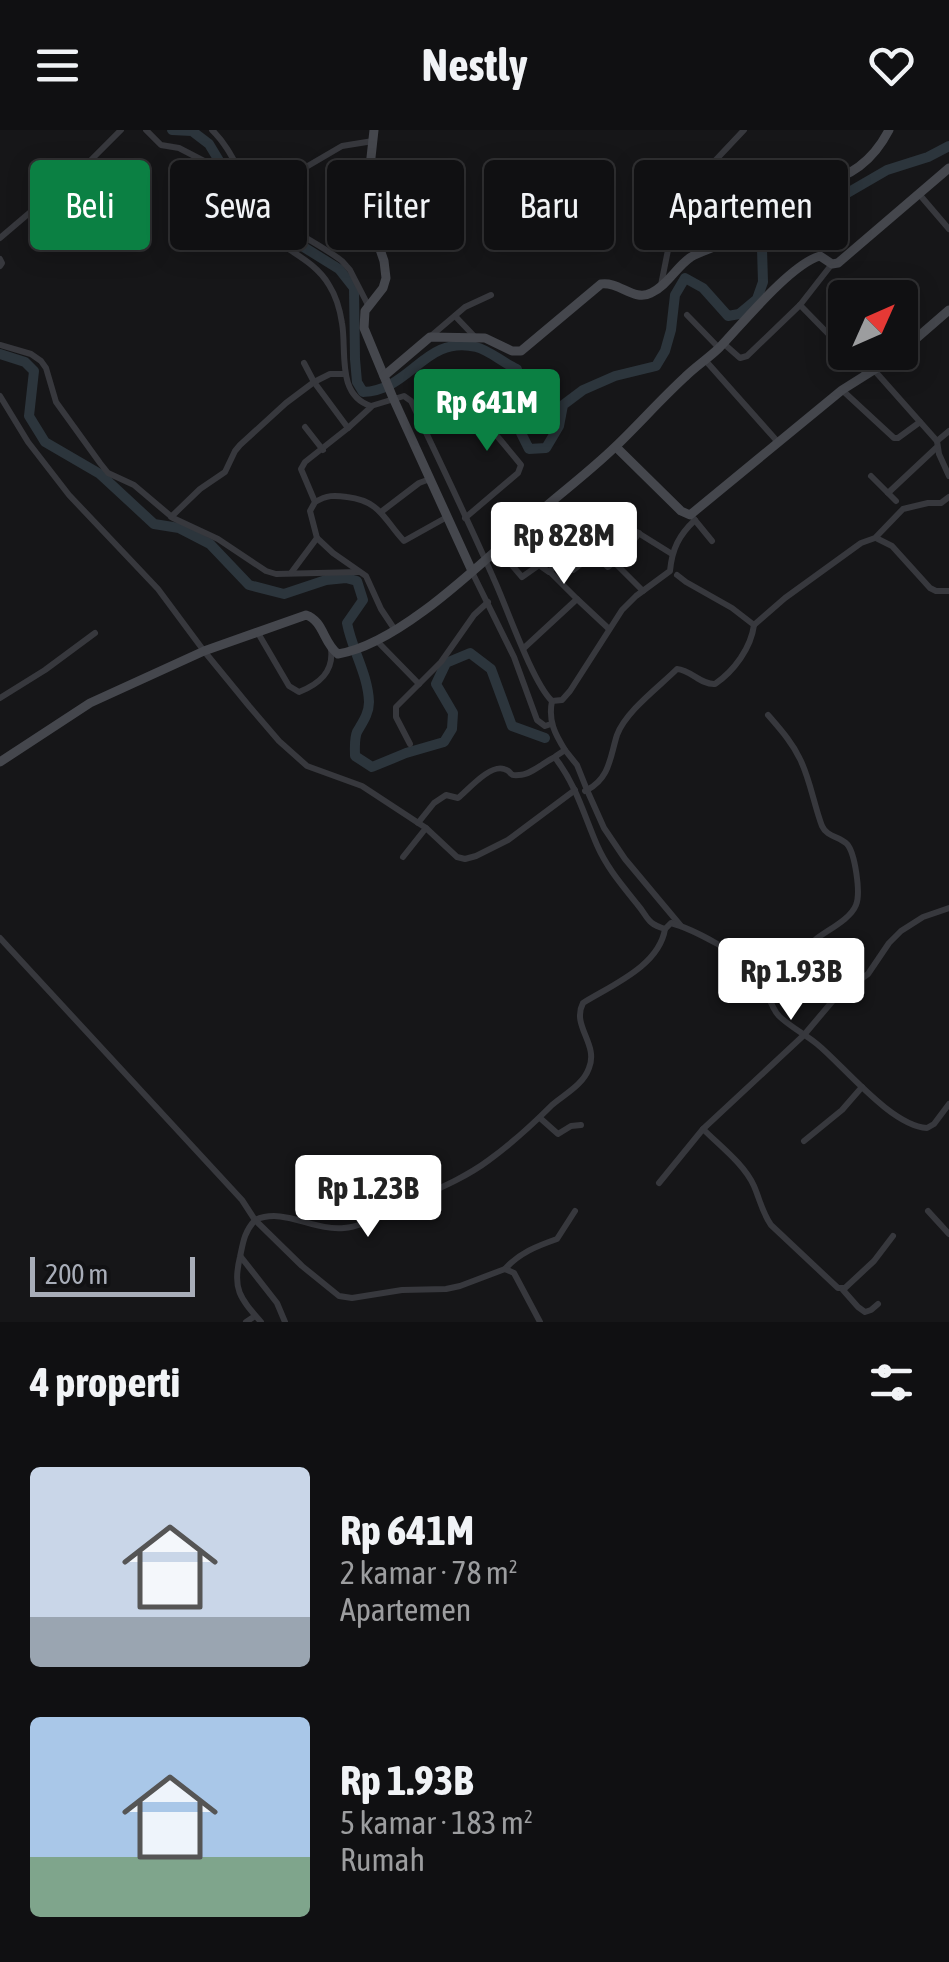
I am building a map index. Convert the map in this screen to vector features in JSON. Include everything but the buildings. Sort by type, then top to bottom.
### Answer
[{"type":"street","points":[[0,238],[121,130]]},
{"type":"street","points":[[146,130],[161,144],[202,160]]},
{"type":"street","points":[[212,130],[233,160]]},
{"type":"street","points":[[661,286],[669,245],[664,219],[744,130]]},
{"type":"street","points":[[430,337],[485,338],[522,352],[601,284],[614,283],[639,296],[651,294],[692,257],[732,238],[766,197],[778,190],[822,183],[854,170],[880,148],[889,130]]},
{"type":"street","points":[[307,167],[342,146],[374,136],[367,194],[386,284],[368,307],[364,328],[447,517],[514,656],[539,722],[552,725]]},
{"type":"street","points":[[687,316],[721,345],[740,358],[745,357],[800,305],[832,264],[949,168]]},
{"type":"street","points":[[919,194],[949,229]]},
{"type":"street","points":[[307,241],[342,260],[368,307]]},
{"type":"street","points":[[289,250],[308,261],[330,286],[342,324],[345,374],[353,395],[366,406],[372,406]]},
{"type":"street","points":[[0,762],[90,703],[204,650],[310,616],[338,654],[377,642],[427,608],[616,447],[805,262],[820,256],[832,264]]},
{"type":"street","points":[[316,502],[301,469],[305,462],[372,406],[430,337],[465,307],[491,295]]},
{"type":"street","points":[[800,305],[828,334]]},
{"type":"street","points":[[552,702],[562,700],[570,691],[628,603],[670,571],[672,554],[692,518],[778,441],[842,390],[896,356],[949,310]]},
{"type":"street","points":[[456,316],[475,338]]},
{"type":"street","points":[[0,345],[41,361],[56,402],[100,464],[171,517],[218,538],[276,574],[359,572]]},
{"type":"street","points":[[705,360],[778,441]]},
{"type":"street","points":[[304,364],[348,428]]},
{"type":"street","points":[[870,371],[938,444],[949,476]]},
{"type":"street","points":[[171,517],[200,489],[226,472],[240,445],[286,403],[330,374],[345,374]]},
{"type":"street","points":[[388,386],[408,398],[422,423],[552,702],[552,725],[578,765],[581,792],[597,846],[652,925],[682,926],[746,963],[760,977],[777,1014],[898,1116],[918,1128],[927,1128],[944,1118],[949,1104]]},
{"type":"street","points":[[842,390],[896,438],[920,422]]},
{"type":"street","points":[[0,396],[68,495],[158,590],[262,721],[298,759],[321,772],[362,786],[418,822],[464,859],[508,840],[600,782],[628,717],[678,668],[712,685],[719,682],[746,648],[754,625],[785,598],[861,542],[875,538],[903,509],[940,503],[949,497]]},
{"type":"street","points":[[422,423],[444,408],[463,402],[521,465],[518,473],[465,518]]},
{"type":"street","points":[[305,427],[323,450]]},
{"type":"street","points":[[888,492],[949,431]]},
{"type":"street","points":[[616,447],[712,540]]},
{"type":"street","points":[[380,512],[442,471]]},
{"type":"street","points":[[871,476],[896,501]]},
{"type":"street","points":[[395,630],[370,581],[317,538],[310,511],[316,502],[332,495],[354,497],[369,502],[404,541],[447,517]]},
{"type":"street","points":[[528,522],[571,570],[593,554],[608,566],[639,534]]},
{"type":"street","points":[[626,526],[672,554]]},
{"type":"street","points":[[291,574],[317,538]]},
{"type":"street","points":[[875,538],[892,546],[930,588],[936,592],[949,591]]},
{"type":"street","points":[[498,549],[522,577],[539,565],[549,572],[609,628]]},
{"type":"street","points":[[549,572],[561,560]]},
{"type":"street","points":[[614,562],[642,591]]},
{"type":"street","points":[[676,575],[754,625]]},
{"type":"street","points":[[524,648],[577,599]]},
{"type":"street","points":[[410,744],[394,710],[441,662],[474,615],[488,602]]},
{"type":"street","points":[[0,698],[95,633]]},
{"type":"street","points":[[258,634],[289,686],[299,692],[327,673],[332,649]]},
{"type":"street","points":[[377,642],[419,684]]},
{"type":"street","points":[[760,977],[775,961],[783,961],[790,968],[796,966],[810,944],[853,909],[858,899],[855,865],[848,845],[824,830],[800,760],[768,715]]},
{"type":"street","points":[[418,822],[434,803],[449,794],[456,799],[498,768],[522,775],[565,750]]},
{"type":"street","points":[[555,757],[623,861],[682,926]]},
{"type":"street","points":[[403,856],[425,830]]},
{"type":"street","points":[[611,869],[623,861]]},
{"type":"street","points":[[659,1184],[703,1129],[804,1035],[836,997],[868,974],[900,931],[949,908]]},
{"type":"street","points":[[252,1320],[235,1277],[244,1236],[254,1220],[272,1216],[326,1227],[357,1225],[487,1162],[582,1080],[589,1069],[591,1052],[580,1024],[583,1003],[648,961],[664,940],[663,928]]},
{"type":"street","points":[[0,938],[242,1200],[254,1220],[339,1296],[446,1290],[505,1269],[536,1246],[557,1240],[575,1210]]},
{"type":"street","points":[[804,1141],[842,1110],[862,1087]]},
{"type":"street","points":[[540,1118],[558,1134],[570,1126],[581,1125]]},
{"type":"street","points":[[703,1129],[746,1173],[770,1224],[865,1312],[878,1304]]},
{"type":"street","points":[[928,1211],[949,1234]]},
{"type":"street","points":[[843,1290],[874,1261],[893,1236]]},
{"type":"street","points":[[240,1256],[277,1303],[286,1322]]},
{"type":"street","points":[[505,1269],[514,1273],[540,1322]]},
{"type":"waterway","points":[[172,130],[192,131],[209,144],[236,189],[273,228],[339,269],[354,288],[355,359],[357,382],[363,392],[394,382],[443,349],[458,345],[476,347],[517,369],[521,433],[529,449],[546,448],[559,426],[563,405],[583,390],[615,376],[656,366],[671,330],[675,295],[685,278],[703,288],[728,316],[739,314],[757,299],[763,282],[762,249],[769,226],[797,205],[837,199],[887,170],[949,146]]},
{"type":"waterway","points":[[0,354],[25,362],[34,371],[29,416],[45,442],[100,474],[154,524],[179,528],[210,544],[249,585],[284,594],[326,580],[357,581],[363,600],[347,623],[369,702],[356,735],[355,756],[372,767],[444,742],[452,729],[453,713],[436,684],[446,663],[470,653],[491,669],[512,726],[545,738]]}]
